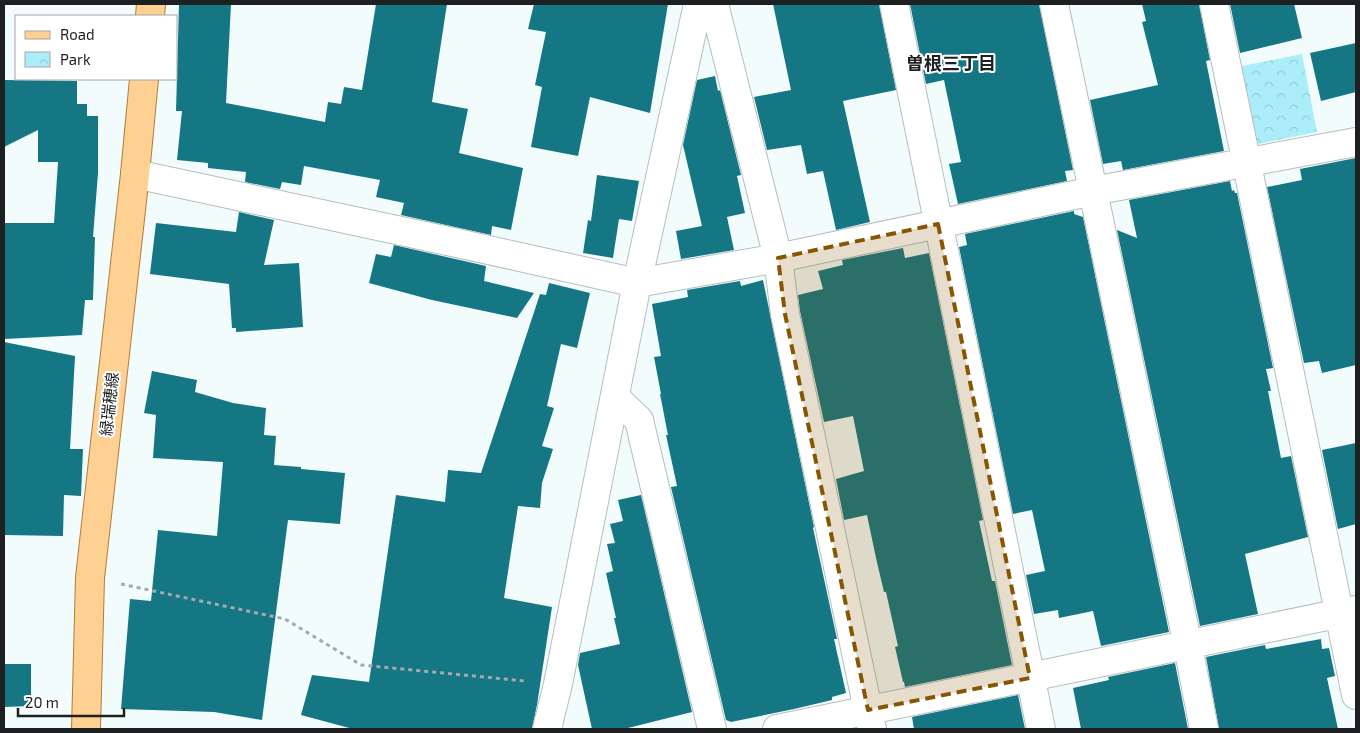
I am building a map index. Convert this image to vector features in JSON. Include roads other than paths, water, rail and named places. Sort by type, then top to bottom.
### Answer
[{"type":"main road","name":"緑瑞穂線","points":[[86,729],[90,578],[144,80]]},
{"type":"street","points":[[547,729],[558,684],[637,283],[698,4]]},
{"type":"street","points":[[714,4],[778,258],[786,314],[870,720]]},
{"type":"street","points":[[894,4],[1041,729]]},
{"type":"street","points":[[1054,4],[1204,729]]},
{"type":"street","points":[[1214,4],[1247,163],[1348,612],[1356,695]]},
{"type":"street","points":[[135,174],[637,283],[778,258],[1093,192],[1356,142]]},
{"type":"street","points":[[615,397],[639,420],[712,729]]},
{"type":"street","points":[[778,729],[870,720],[1030,678],[1348,612]]},
{"type":"district","name":"曽根三丁目","points":[[951,64]]}]
